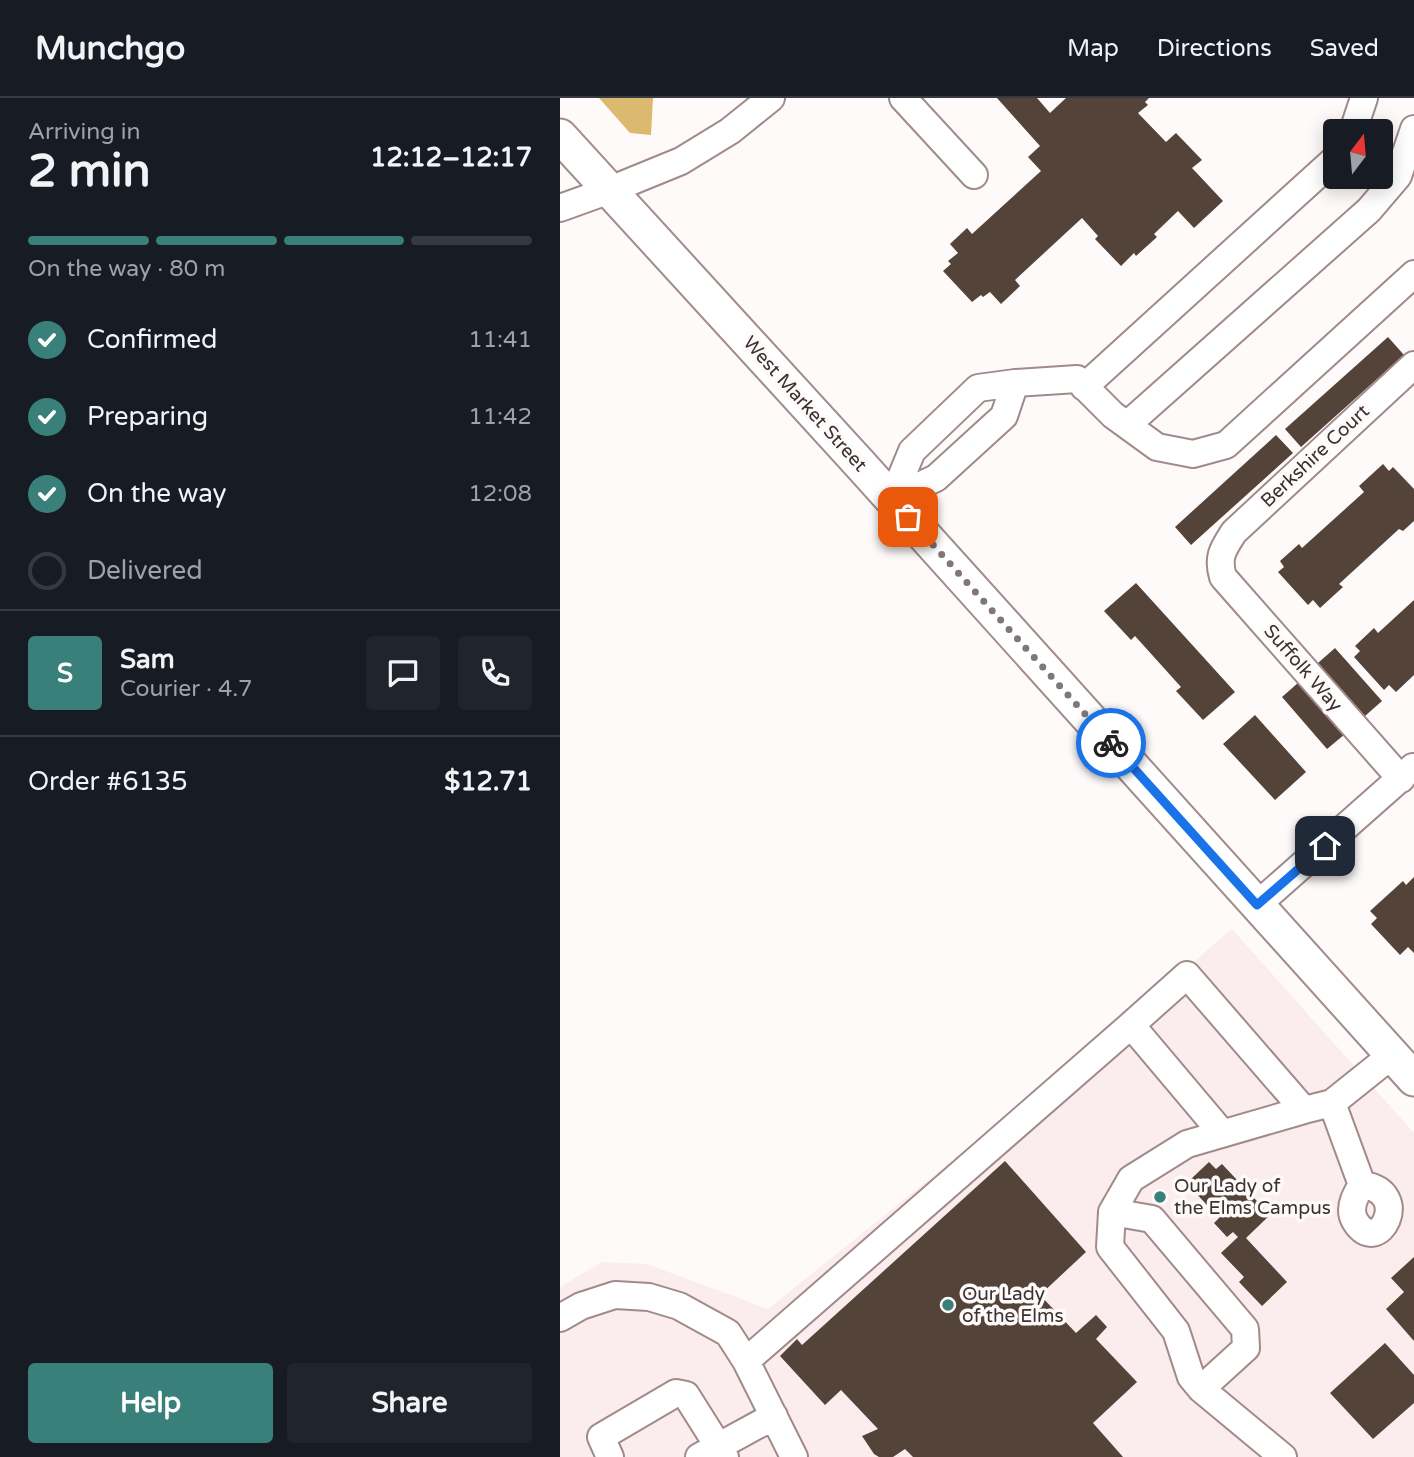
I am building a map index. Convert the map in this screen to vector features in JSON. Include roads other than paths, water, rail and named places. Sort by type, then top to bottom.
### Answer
[{"type":"main road","name":"West Market Street","points":[[560,136],[1403,1067]]},
{"type":"street","points":[[560,208],[681,161],[730,131],[771,98]]},
{"type":"street","points":[[903,98],[974,175]]},
{"type":"street","points":[[1357,119],[1364,98]]},
{"type":"street","points":[[1127,425],[1369,210],[1398,176],[1414,129]]},
{"type":"street","points":[[1084,387],[1323,170]]},
{"type":"street","points":[[891,499],[912,451],[978,388],[1077,379],[1113,415],[1157,447],[1193,454],[1226,445],[1414,274]]},
{"type":"street","name":"Berkshire Court","points":[[1222,552],[1234,533],[1414,365]]},
{"type":"street","points":[[891,499],[936,478],[1004,416],[1015,383]]},
{"type":"street","name":"Suffolk Way","points":[[1222,552],[1220,566],[1223,577],[1407,773]]},
{"type":"street","points":[[1257,905],[1407,773]]},
{"type":"street","points":[[746,1361],[1187,975],[1304,1110]]},
{"type":"street","points":[[1131,1025],[1222,1133]]},
{"type":"street","points":[[1283,1457],[1201,1389],[1191,1377],[1176,1331],[1111,1247],[1111,1212],[1131,1179],[1187,1144],[1332,1103],[1403,1067]]},
{"type":"street","points":[[1332,1103],[1362,1185]]},
{"type":"street","points":[[1111,1212],[1152,1219],[1245,1329],[1246,1348],[1201,1389]]},
{"type":"street","points":[[560,1318],[581,1306],[615,1295],[649,1297],[679,1306],[727,1333],[746,1361],[794,1457]]},
{"type":"street","points":[[610,1457],[601,1437],[676,1393],[686,1395],[715,1453],[774,1416]]},
{"type":"place","name":"Our Lady of the Elms Campus","points":[[1160,1197]]},
{"type":"place","name":"Our Lady of the Elms","points":[[948,1305]]}]
